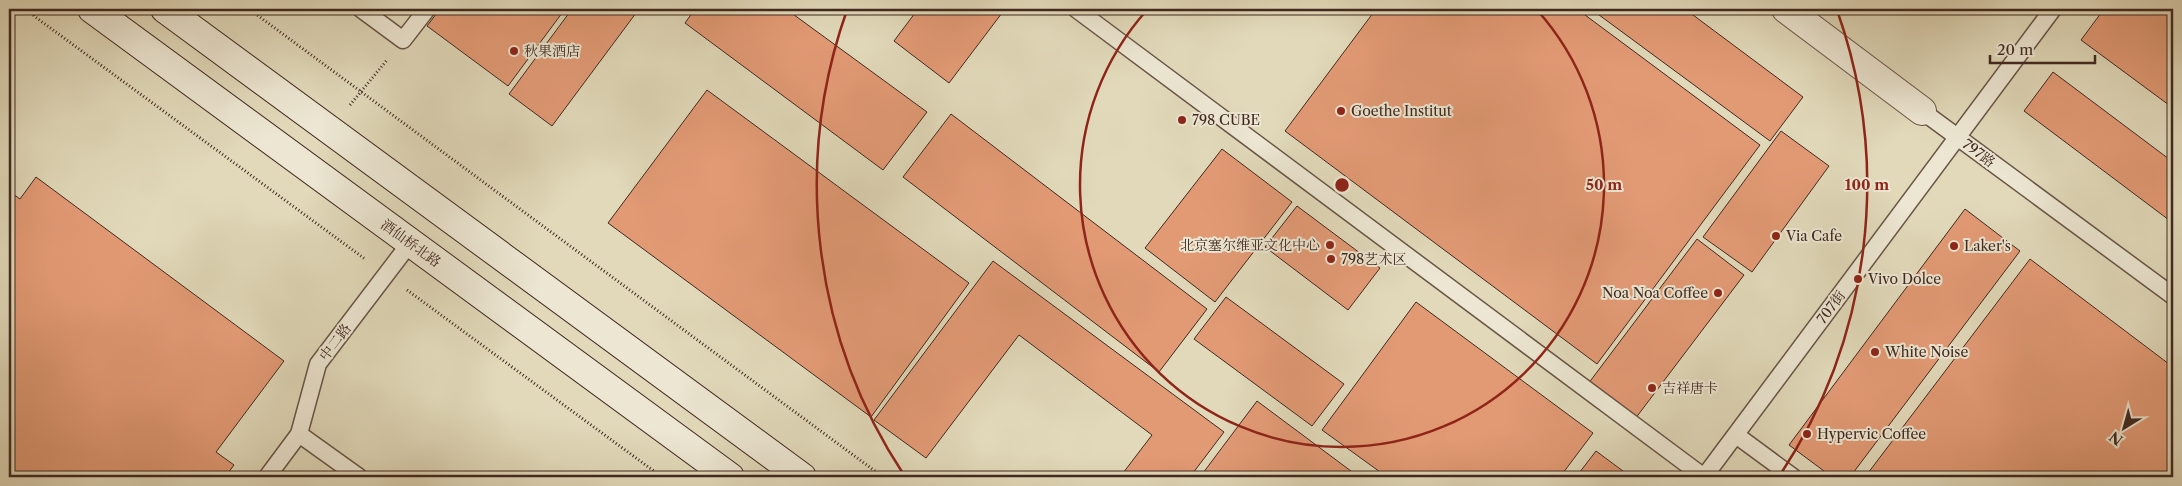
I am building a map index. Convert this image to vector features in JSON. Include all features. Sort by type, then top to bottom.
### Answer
[{"type":"street","name":"酒仙桥北路","points":[[92,9],[730,477]]},
{"type":"street","points":[[165,9],[802,477]]},
{"type":"street","name":"797路","points":[[1786,9],[1922,111]]},
{"type":"lane","points":[[360,9],[404,40],[427,9]]},
{"type":"lane","points":[[1076,9],[1704,477]]},
{"type":"lane","name":"707街","points":[[1704,477],[2053,9]]},
{"type":"lane","name":"797路","points":[[1922,111],[2173,296]]},
{"type":"lane","name":"中二路","points":[[267,477],[299,434],[318,364],[410,242]]},
{"type":"lane","points":[[299,434],[359,477]]},
{"type":"lane","points":[[1736,435],[1793,477]]},
{"type":"path","points":[[30,9],[34,16],[42,22],[662,477]]},
{"type":"path","points":[[250,9],[883,477]]},
{"type":"path","points":[[330,130],[404,40]]},
{"type":"building","points":[[440,9],[565,9],[508,86],[427,26]]},
{"type":"building","points":[[572,9],[639,9],[552,126],[509,94]]},
{"type":"building","points":[[695,9],[786,9],[927,112],[883,170],[685,23]]},
{"type":"building","points":[[918,9],[1005,9],[949,83],[894,41]]},
{"type":"building","points":[[1376,9],[1577,9],[1760,145],[1597,364],[1285,131]]},
{"type":"building","points":[[1591,9],[1685,9],[1803,97],[1770,141]]},
{"type":"building","points":[[2104,9],[2173,9],[2173,108],[2081,40]]},
{"type":"building","points":[[2053,72],[2173,162],[2173,223],[2024,111]]},
{"type":"building","points":[[707,90],[969,283],[871,417],[608,223]]},
{"type":"building","points":[[951,114],[1207,309],[1159,372],[903,177]]},
{"type":"building","points":[[1781,131],[1829,166],[1752,272],[1703,237]]},
{"type":"building","points":[[1222,149],[1292,202],[1215,302],[1145,248]]},
{"type":"building","points":[[36,177],[284,361],[216,452],[234,465],[225,477],[9,477],[9,191],[20,199]]},
{"type":"building","points":[[1297,206],[1380,268],[1348,310],[1265,247]]},
{"type":"building","points":[[1965,209],[2020,251],[1850,477],[1832,477],[1789,445]]},
{"type":"building","points":[[1697,239],[1744,275],[1635,419],[1588,384]]},
{"type":"building","points":[[2030,259],[2173,367],[2173,477],[1865,477]]},
{"type":"building","points":[[993,261],[1224,432],[1190,477],[1120,477],[1152,435],[1019,335],[926,458],[874,420]]},
{"type":"building","points":[[1226,297],[1344,384],[1312,426],[1194,339]]},
{"type":"building","points":[[1416,302],[1593,433],[1560,477],[1387,477],[1322,430]]},
{"type":"building","points":[[1257,401],[1359,477],[1200,477]]},
{"type":"building","points":[[1596,451],[1631,477],[1576,477]]},
{"type":"place","name":"秋果酒店","points":[[514,51]]},
{"type":"place","name":"Goethe Institut","points":[[1341,111]]},
{"type":"place","name":"798 CUBE","points":[[1182,120]]},
{"type":"place","name":"Via Cafe","points":[[1776,236]]},
{"type":"place","name":"北京塞尔维亚文化中心","points":[[1330,245]]},
{"type":"place","name":"Laker's","points":[[1954,246]]},
{"type":"place","name":"798艺术区","points":[[1331,259]]},
{"type":"place","name":"Vivo Dolce","points":[[1858,279]]},
{"type":"place","name":"Noa Noa Coffee","points":[[1718,293]]},
{"type":"place","name":"White Noise","points":[[1875,352]]},
{"type":"place","name":"吉祥唐卡","points":[[1652,388]]},
{"type":"place","name":"Hypervic Coffee","points":[[1807,434]]}]
